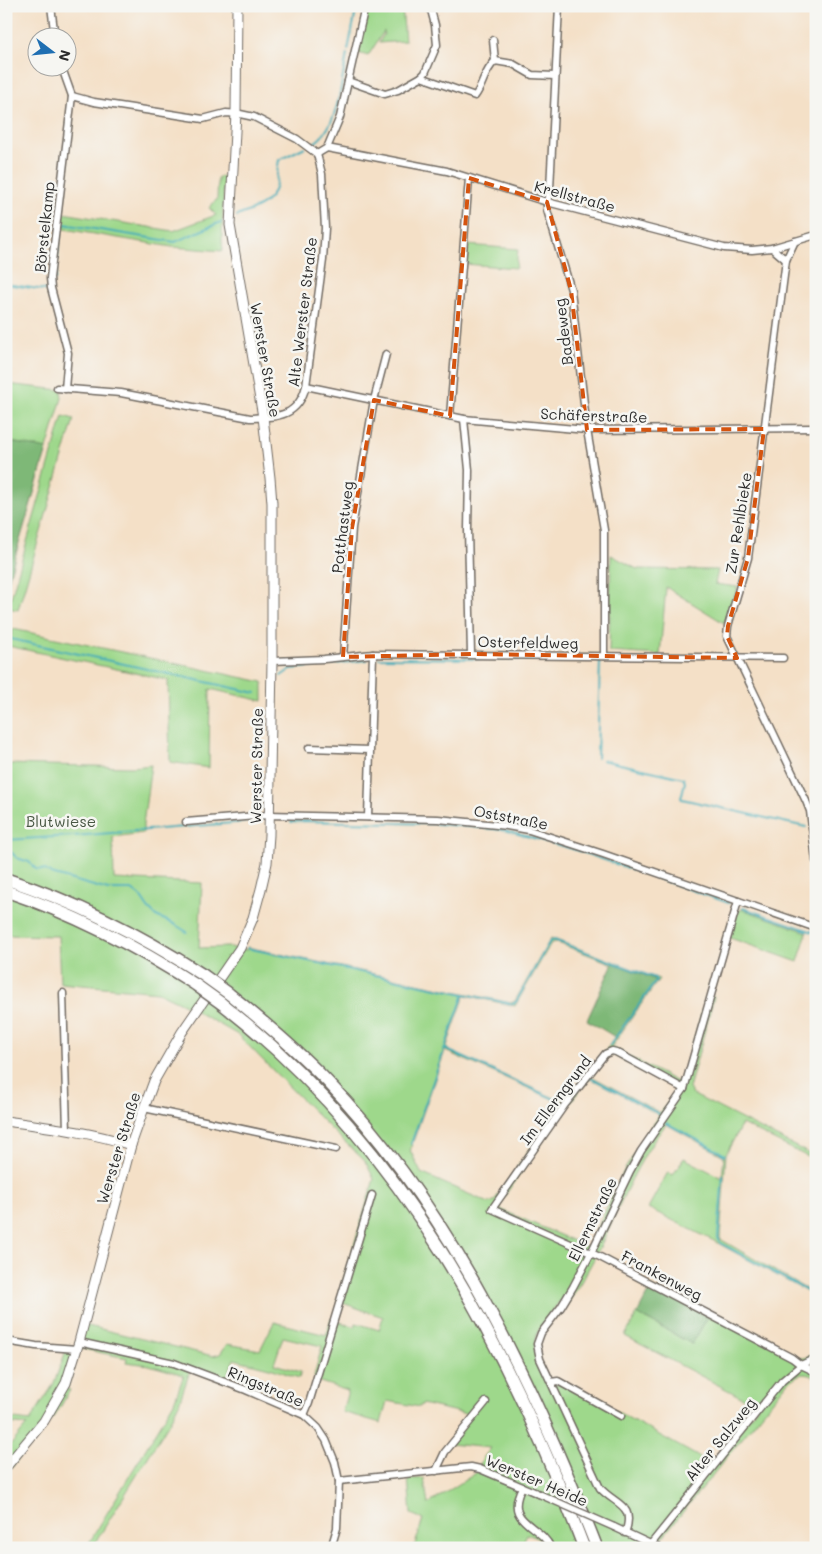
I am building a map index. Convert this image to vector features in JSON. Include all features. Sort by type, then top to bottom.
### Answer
[{"type":"highway","points":[[6,879],[49,894],[116,924],[154,944],[199,980],[293,1047],[328,1083],[383,1146],[410,1182],[443,1230],[490,1310],[543,1419],[597,1548]]},
{"type":"highway","points":[[6,891],[97,928],[166,965],[199,980]]},
{"type":"highway","points":[[225,998],[316,1087],[373,1153],[417,1214],[463,1288],[494,1343],[550,1463],[584,1548]]},
{"type":"main road","name":"Werster Straße","points":[[6,1467],[44,1421],[56,1404],[66,1383],[78,1346],[131,1145],[154,1081],[182,1032],[240,948],[250,925],[267,863],[272,661],[272,503],[263,418],[230,225],[236,113],[237,6]]},
{"type":"main road","points":[[6,1121],[67,1130],[131,1145]]},
{"type":"street","points":[[51,6],[53,28]]},
{"type":"street","points":[[72,96],[94,102],[203,119],[226,113],[254,117],[304,143],[315,152],[327,148],[340,117],[366,6]]},
{"type":"street","points":[[348,81],[385,94],[398,90],[421,77],[425,73],[437,45],[435,25],[430,6]]},
{"type":"street","name":"Badeweg","points":[[559,6],[550,189],[547,210],[571,290],[587,430],[604,530],[604,656]]},
{"type":"street","points":[[493,40],[495,61]]},
{"type":"street","points":[[421,77],[474,96],[480,89],[487,69],[495,61]]},
{"type":"street","points":[[495,61],[514,64],[532,75],[555,76]]},
{"type":"street","name":"Börstelkamp","points":[[65,389],[68,353],[50,278],[72,96],[66,78]]},
{"type":"street","name":"Krellstraße","points":[[327,148],[447,171],[547,202],[724,248],[752,250],[772,248],[816,235]]},
{"type":"street","name":"Alte Werster Straße","points":[[57,388],[121,393],[250,418],[263,418],[293,410],[300,403],[306,386],[324,244],[325,204],[322,174],[315,152]]},
{"type":"street","points":[[450,416],[469,178]]},
{"type":"street","name":"Zur Rehlbieke","points":[[795,241],[786,260],[748,558],[728,626],[727,636],[810,811],[816,861]]},
{"type":"street","points":[[772,248],[786,260]]},
{"type":"street","points":[[374,400],[386,354]]},
{"type":"street","name":"Schäferstraße","points":[[306,386],[464,419],[587,430],[816,428]]},
{"type":"street","name":"Potthastweg","points":[[343,658],[352,528],[374,400]]},
{"type":"street","points":[[464,419],[469,470],[468,530],[471,654]]},
{"type":"street","points":[[368,816],[373,654]]},
{"type":"street","name":"Osterfeldweg","points":[[272,661],[343,658],[373,654],[783,658]]},
{"type":"street","points":[[308,748],[369,750]]},
{"type":"street","name":"Oststraße","points":[[186,822],[268,815],[368,816],[473,822],[529,830],[816,928]]},
{"type":"street","name":"Ellernstraße","points":[[626,1533],[629,1519],[628,1514],[623,1506],[605,1495],[600,1488],[540,1359],[537,1348],[538,1338],[561,1307],[591,1253],[641,1151],[684,1089],[738,901]]},
{"type":"street","points":[[63,994],[67,1130]]},
{"type":"street","name":"Im Ellerngrund","points":[[492,1209],[564,1106],[605,1054],[612,1051],[616,1052],[684,1089]]},
{"type":"street","points":[[144,1108],[336,1149]]},
{"type":"street","points":[[304,1415],[372,1194]]},
{"type":"street","name":"Frankenweg","points":[[492,1209],[591,1253],[816,1372]]},
{"type":"street","name":"Ringstraße","points":[[6,1341],[36,1346],[78,1346],[174,1363],[246,1390],[304,1415],[318,1428],[326,1440],[335,1462],[339,1482],[338,1528],[332,1546]]},
{"type":"street","name":"Alter Salzweg","points":[[650,1544],[782,1381],[801,1365],[816,1358]]},
{"type":"street","points":[[551,1382],[558,1381],[621,1416]]},
{"type":"street","points":[[436,1471],[445,1452],[486,1402]]},
{"type":"street","name":"Werster Heide","points":[[339,1482],[436,1471],[480,1469],[659,1548]]},
{"type":"street","points":[[522,1487],[516,1509],[522,1521],[544,1536],[552,1548]]},
{"type":"street","points":[[332,1546],[341,1548]]},
{"type":"highlighted area","points":[[469,178],[547,202],[571,290],[587,430],[764,429],[748,558],[728,626],[727,636],[737,658],[471,654],[343,657],[352,528],[374,400],[450,416]]},
{"type":"green space","points":[[369,6],[383,6],[386,9],[384,6],[402,6],[405,41],[379,43],[384,31],[368,56],[358,53]]},
{"type":"green space","points":[[218,177],[224,177],[223,251],[172,247],[63,230],[63,213],[173,231],[216,215],[209,208],[217,199]]},
{"type":"green space","points":[[467,245],[518,249],[516,268],[465,264]]},
{"type":"green space","points":[[6,384],[61,390],[62,398],[6,587]]},
{"type":"green space","points":[[63,416],[74,419],[18,610],[8,608]]},
{"type":"green space","points":[[6,441],[47,449],[6,587]]},
{"type":"green space","points":[[611,555],[637,569],[718,570],[715,584],[738,587],[724,623],[666,587],[660,655],[609,652]]},
{"type":"green space","points":[[13,629],[263,682],[263,701],[210,689],[209,768],[170,762],[168,680],[8,646]]},
{"type":"green space","name":"Blutwiese","points":[[6,764],[133,767],[151,765],[143,833],[113,837],[114,879],[202,883],[199,948],[228,947],[247,950],[247,947],[511,1003],[515,1001],[551,938],[659,979],[611,1047],[677,1082],[682,1081],[707,995],[714,997],[689,1088],[692,1094],[816,1157],[816,1161],[742,1124],[726,1154],[720,1239],[816,1295],[816,1297],[716,1242],[648,1208],[668,1172],[673,1175],[684,1158],[722,1178],[724,1156],[666,1124],[637,1169],[595,1256],[567,1305],[560,1301],[538,1332],[535,1339],[537,1357],[548,1383],[571,1386],[708,1462],[714,1461],[758,1406],[625,1336],[637,1314],[692,1344],[708,1317],[689,1308],[692,1303],[798,1358],[804,1358],[816,1353],[816,1377],[803,1374],[786,1384],[661,1539],[662,1543],[673,1548],[545,1548],[541,1540],[527,1534],[520,1548],[414,1548],[423,1519],[411,1514],[408,1479],[424,1478],[428,1504],[476,1473],[483,1458],[491,1448],[449,1444],[470,1415],[422,1404],[420,1407],[387,1401],[381,1423],[342,1412],[348,1391],[317,1381],[314,1376],[322,1346],[283,1337],[274,1364],[301,1372],[299,1378],[234,1359],[225,1381],[191,1368],[179,1403],[169,1423],[92,1548],[86,1548],[174,1402],[184,1375],[149,1365],[126,1362],[127,1358],[78,1348],[84,1325],[213,1356],[220,1354],[227,1344],[260,1350],[274,1322],[326,1335],[331,1319],[355,1327],[356,1323],[379,1330],[383,1317],[337,1301],[374,1179],[365,1161],[238,1035],[158,992],[60,983],[58,936],[6,935]],"holes":[[[555,942],[653,979],[654,982],[606,1050],[563,1102],[448,1050],[447,1046],[465,995],[515,1006],[551,943]],[[445,1051],[562,1103],[494,1201],[489,1203],[421,1173],[410,1150]],[[614,1055],[674,1087],[676,1092],[660,1113],[591,1076],[608,1056]],[[590,1078],[659,1115],[625,1169],[589,1245],[585,1246],[500,1209],[499,1204],[567,1106]]]},
{"type":"green space","points":[[742,909],[807,932],[798,962],[730,938],[738,911]]},
{"type":"green space","points":[[613,963],[654,979],[655,982],[615,1037],[587,1020]]},
{"type":"green space","points":[[651,1287],[708,1317],[692,1344],[637,1314]]},
{"type":"green space","points":[[66,1351],[78,1352],[67,1389],[70,1390],[58,1411],[6,1474],[6,1451],[27,1425],[6,1423],[6,1418],[30,1421],[53,1385]]},
{"type":"waterway","points":[[348,50],[357,6]]},
{"type":"waterway","points":[[310,145],[320,138],[333,118],[347,54]]},
{"type":"waterway","points":[[237,216],[265,203],[273,194],[275,188],[279,160],[305,147]]},
{"type":"waterway","points":[[55,280],[61,226],[64,224],[175,242],[221,222]]},
{"type":"waterway","points":[[6,284],[45,290]]},
{"type":"waterway","points":[[6,638],[256,693]]},
{"type":"waterway","points":[[379,658],[598,660],[600,662],[597,758]]},
{"type":"waterway","points":[[281,676],[291,669],[367,660]]},
{"type":"waterway","points":[[602,760],[683,778],[685,782],[682,799],[806,827]]},
{"type":"waterway","points":[[74,836],[258,821]]},
{"type":"waterway","points":[[291,822],[439,824],[504,830],[573,849],[729,903]]},
{"type":"waterway","points":[[6,840],[72,836]]},
{"type":"waterway","points":[[6,851],[11,852],[17,858],[29,862],[36,869],[45,870],[51,874],[108,890],[132,890],[140,896],[156,916],[187,932]]},
{"type":"waterway","points":[[743,908],[816,933]]},
{"type":"waterway","points":[[247,948],[512,1004],[516,1002],[550,941],[554,940],[655,978],[656,981],[610,1045]]},
{"type":"waterway","points":[[411,1144],[464,994]]},
{"type":"waterway","points":[[445,1049],[561,1102]]},
{"type":"waterway","points":[[591,1075],[590,1077],[659,1114]]},
{"type":"waterway","points":[[666,1123],[725,1155]]},
{"type":"waterway","points":[[723,1176],[718,1237],[720,1243],[816,1296]]}]
